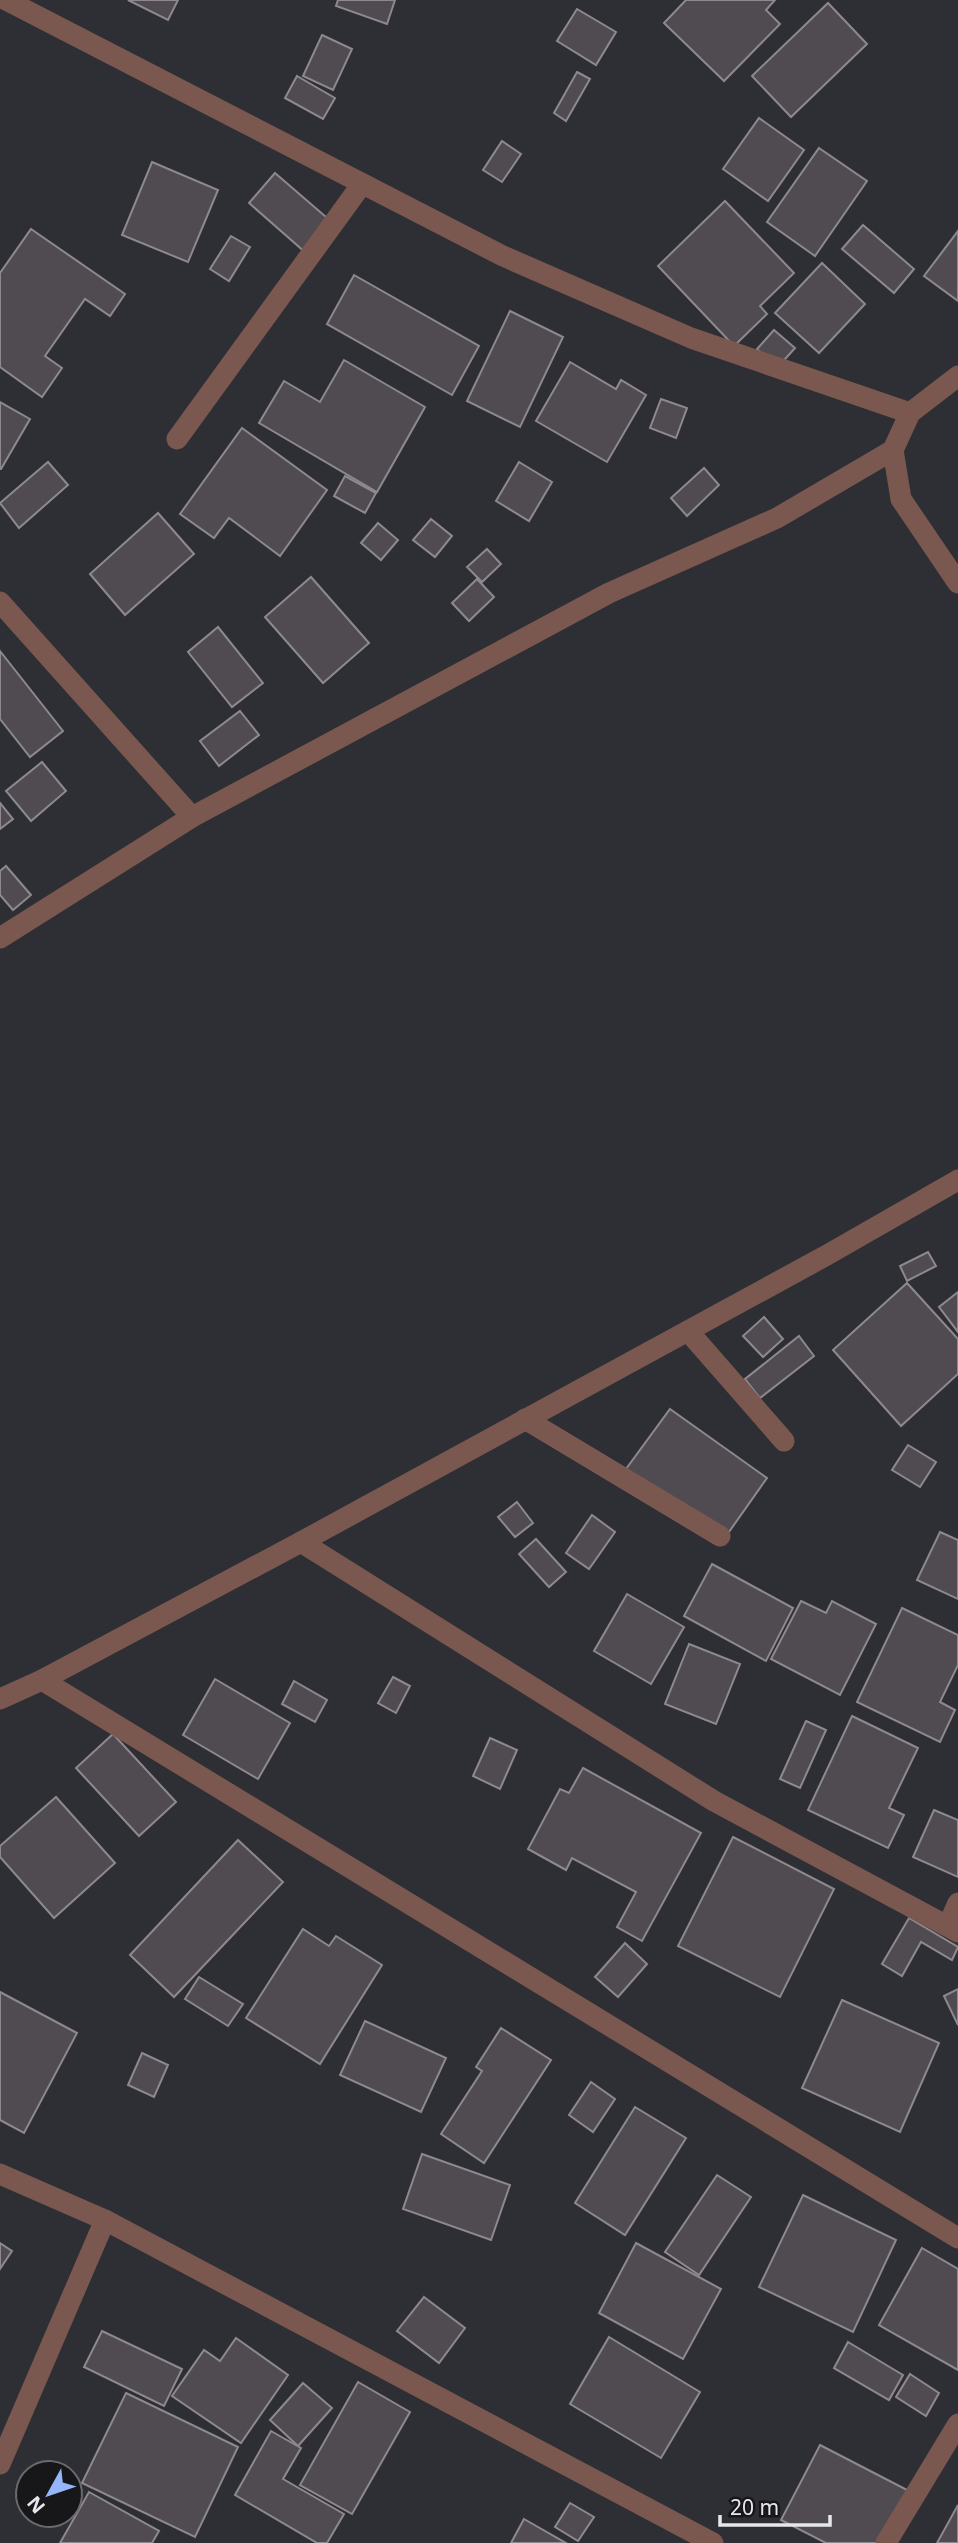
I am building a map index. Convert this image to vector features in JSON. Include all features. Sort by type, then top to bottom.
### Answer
[{"type":"street","points":[[5,0],[503,256],[691,338],[910,412]]},
{"type":"street","points":[[177,439],[362,184]]},
{"type":"street","points":[[958,376],[910,412],[893,450],[901,499],[958,583]]},
{"type":"street","points":[[0,938],[192,817],[609,593],[777,518],[893,450]]},
{"type":"street","points":[[0,602],[192,817]]},
{"type":"street","points":[[0,1699],[42,1681],[301,1542],[958,1180]]},
{"type":"street","points":[[688,1331],[784,1441]]},
{"type":"street","points":[[525,1419],[720,1536]]},
{"type":"street","points":[[301,1542],[715,1801],[953,1929],[958,1903]]},
{"type":"street","points":[[42,1681],[958,2238]]},
{"type":"street","points":[[0,2175],[105,2220],[713,2543]]},
{"type":"street","points":[[0,2465],[105,2220]]},
{"type":"street","points":[[886,2543],[958,2424]]},
{"type":"building","points":[[128,0],[178,0],[168,20]]},
{"type":"building","points":[[338,0],[395,0],[387,24],[336,6]]},
{"type":"building","points":[[686,0],[775,0],[766,10],[780,24],[724,81],[664,23]]},
{"type":"building","points":[[828,3],[867,44],[791,117],[752,76]]},
{"type":"building","points":[[577,9],[616,32],[596,65],[557,41]]},
{"type":"building","points":[[322,35],[352,49],[333,90],[303,76]]},
{"type":"building","points":[[577,72],[590,79],[566,121],[554,113]]},
{"type":"building","points":[[297,76],[335,98],[323,119],[285,98]]},
{"type":"building","points":[[759,118],[804,150],[768,201],[723,169]]},
{"type":"building","points":[[502,141],[521,154],[502,182],[483,170]]},
{"type":"building","points":[[819,148],[867,181],[815,256],[767,222]]},
{"type":"building","points":[[152,162],[218,190],[188,262],[122,235]]},
{"type":"building","points":[[275,173],[333,223],[306,253],[249,203]]},
{"type":"building","points":[[725,201],[794,273],[760,306],[767,314],[734,346],[658,266]]},
{"type":"building","points":[[863,225],[914,269],[894,293],[842,249]]},
{"type":"building","points":[[31,229],[125,294],[110,316],[85,299],[45,356],[62,368],[42,397],[0,367],[0,273]]},
{"type":"building","points":[[958,231],[958,301],[924,276]]},
{"type":"building","points":[[231,236],[250,247],[229,281],[210,269]]},
{"type":"building","points":[[822,263],[865,304],[819,353],[775,313]]},
{"type":"building","points":[[354,275],[479,346],[452,395],[327,324]]},
{"type":"building","points":[[510,311],[563,337],[520,427],[467,401]]},
{"type":"building","points":[[774,330],[795,348],[777,368],[757,349]]},
{"type":"building","points":[[344,360],[425,407],[377,492],[259,423],[284,381],[320,402]]},
{"type":"building","points":[[570,362],[616,389],[621,380],[646,395],[607,462],[536,421]]},
{"type":"building","points":[[661,399],[687,408],[676,438],[650,428]]},
{"type":"building","points":[[0,402],[30,419],[1,469],[0,469]]},
{"type":"building","points":[[242,428],[327,490],[280,556],[229,518],[214,538],[180,514]]},
{"type":"building","points":[[48,462],[68,485],[19,528],[0,503]]},
{"type":"building","points":[[519,462],[552,482],[529,521],[496,501]]},
{"type":"building","points":[[704,468],[719,485],[687,516],[671,498]]},
{"type":"building","points":[[345,476],[376,493],[365,513],[334,496]]},
{"type":"building","points":[[158,513],[194,554],[125,615],[90,574]]},
{"type":"building","points":[[431,519],[452,536],[435,557],[413,540]]},
{"type":"building","points":[[378,523],[398,540],[381,560],[361,543]]},
{"type":"building","points":[[487,549],[501,564],[482,582],[467,567]]},
{"type":"building","points":[[311,577],[369,643],[323,683],[265,617]]},
{"type":"building","points":[[477,579],[494,597],[469,621],[452,603]]},
{"type":"building","points":[[218,627],[263,683],[232,707],[188,652]]},
{"type":"building","points":[[0,651],[63,731],[30,757],[0,719]]},
{"type":"building","points":[[240,711],[259,735],[219,766],[200,741]]},
{"type":"building","points":[[42,762],[66,791],[31,821],[6,791]]},
{"type":"building","points":[[0,803],[13,819],[0,829]]},
{"type":"building","points":[[6,866],[31,895],[13,910],[0,895],[0,871]]},
{"type":"building","points":[[928,1252],[936,1266],[907,1281],[900,1266]]},
{"type":"building","points":[[907,1283],[958,1339],[958,1374],[901,1426],[833,1350]]},
{"type":"building","points":[[958,1292],[958,1332],[939,1307]]},
{"type":"building","points":[[764,1317],[783,1339],[763,1357],[743,1336]]},
{"type":"building","points":[[799,1336],[814,1356],[760,1398],[745,1379]]},
{"type":"building","points":[[670,1409],[767,1478],[724,1539],[626,1469]]},
{"type":"building","points":[[908,1445],[936,1462],[920,1487],[892,1470]]},
{"type":"building","points":[[517,1502],[533,1523],[515,1537],[498,1517]]},
{"type":"building","points":[[592,1515],[615,1532],[589,1569],[566,1553]]},
{"type":"building","points":[[940,1532],[958,1540],[958,1599],[917,1580]]},
{"type":"building","points":[[536,1539],[566,1572],[549,1587],[519,1554]]},
{"type":"building","points":[[712,1564],[793,1608],[766,1661],[684,1616]]},
{"type":"building","points":[[627,1594],[684,1627],[651,1684],[594,1651]]},
{"type":"building","points":[[801,1601],[826,1613],[832,1601],[876,1624],[840,1695],[771,1659]]},
{"type":"building","points":[[902,1608],[958,1635],[958,1665],[940,1702],[955,1710],[940,1742],[857,1702]]},
{"type":"building","points":[[689,1644],[740,1664],[716,1724],[665,1704]]},
{"type":"building","points":[[393,1677],[410,1686],[396,1713],[378,1703]]},
{"type":"building","points":[[215,1679],[290,1723],[258,1779],[183,1735]]},
{"type":"building","points":[[294,1681],[327,1700],[315,1722],[282,1704]]},
{"type":"building","points":[[852,1716],[918,1748],[889,1808],[904,1815],[888,1848],[808,1810]]},
{"type":"building","points":[[806,1721],[826,1730],[800,1788],[780,1779]]},
{"type":"building","points":[[113,1734],[176,1802],[139,1836],[76,1768]]},
{"type":"building","points":[[490,1738],[517,1750],[500,1789],[473,1776]]},
{"type":"building","points":[[583,1768],[701,1833],[642,1941],[617,1927],[636,1892],[572,1858],[566,1870],[528,1849],[560,1789],[569,1793]]},
{"type":"building","points":[[56,1797],[115,1863],[54,1918],[0,1857],[0,1846]]},
{"type":"building","points":[[934,1810],[958,1820],[958,1877],[913,1857]]},
{"type":"building","points":[[733,1837],[834,1889],[780,1997],[678,1946]]},
{"type":"building","points":[[238,1840],[283,1882],[174,1997],[130,1955]]},
{"type":"building","points":[[909,1918],[958,1947],[952,1960],[921,1942],[902,1976],[882,1964]]},
{"type":"building","points":[[303,1929],[329,1946],[336,1936],[382,1965],[320,2064],[246,2018]]},
{"type":"building","points":[[625,1943],[647,1964],[618,1997],[595,1977]]},
{"type":"building","points":[[199,1977],[243,2004],[228,2026],[185,1999]]},
{"type":"building","points":[[958,1989],[958,2025],[944,1996]]},
{"type":"building","points":[[0,1992],[77,2033],[24,2133],[0,2120]]},
{"type":"building","points":[[842,2000],[939,2043],[900,2132],[802,2088]]},
{"type":"building","points":[[365,2021],[446,2058],[421,2112],[340,2075]]},
{"type":"building","points":[[501,2028],[551,2060],[484,2163],[441,2134],[482,2071],[476,2067]]},
{"type":"building","points":[[142,2053],[168,2065],[154,2097],[128,2085]]},
{"type":"building","points":[[591,2082],[615,2099],[593,2132],[569,2115]]},
{"type":"building","points":[[635,2107],[686,2138],[625,2235],[575,2203]]},
{"type":"building","points":[[422,2154],[510,2185],[491,2240],[403,2209]]},
{"type":"building","points":[[717,2175],[751,2197],[699,2275],[665,2252]]},
{"type":"building","points":[[803,2195],[896,2240],[853,2332],[759,2287]]},
{"type":"building","points":[[0,2243],[12,2251],[0,2269]]},
{"type":"building","points":[[636,2243],[721,2289],[683,2359],[599,2313]]},
{"type":"building","points":[[922,2248],[958,2269],[958,2370],[879,2325]]},
{"type":"building","points":[[424,2297],[465,2328],[439,2363],[397,2331]]},
{"type":"building","points":[[102,2331],[182,2369],[164,2406],[84,2367]]},
{"type":"building","points":[[609,2337],[700,2392],[661,2458],[570,2404]]},
{"type":"building","points":[[236,2338],[288,2375],[241,2443],[172,2396],[204,2350],[220,2361]]},
{"type":"building","points":[[848,2342],[903,2375],[889,2400],[834,2368]]},
{"type":"building","points":[[910,2374],[939,2393],[926,2416],[896,2397]]},
{"type":"building","points":[[358,2382],[410,2412],[352,2514],[300,2485]]},
{"type":"building","points":[[303,2383],[332,2408],[298,2446],[270,2420]]},
{"type":"building","points":[[126,2393],[238,2447],[195,2537],[84,2484],[84,2479]]},
{"type":"building","points":[[271,2431],[301,2448],[283,2479],[344,2514],[327,2543],[317,2543],[235,2495]]},
{"type":"building","points":[[820,2445],[909,2491],[882,2543],[826,2543],[781,2520]]},
{"type":"building","points":[[89,2492],[159,2531],[152,2543],[60,2543],[68,2529],[84,2529],[84,2501]]},
{"type":"building","points":[[570,2503],[594,2517],[578,2541],[555,2527]]},
{"type":"building","points":[[958,2505],[958,2543],[937,2543]]},
{"type":"building","points":[[524,2519],[566,2543],[511,2543]]}]
